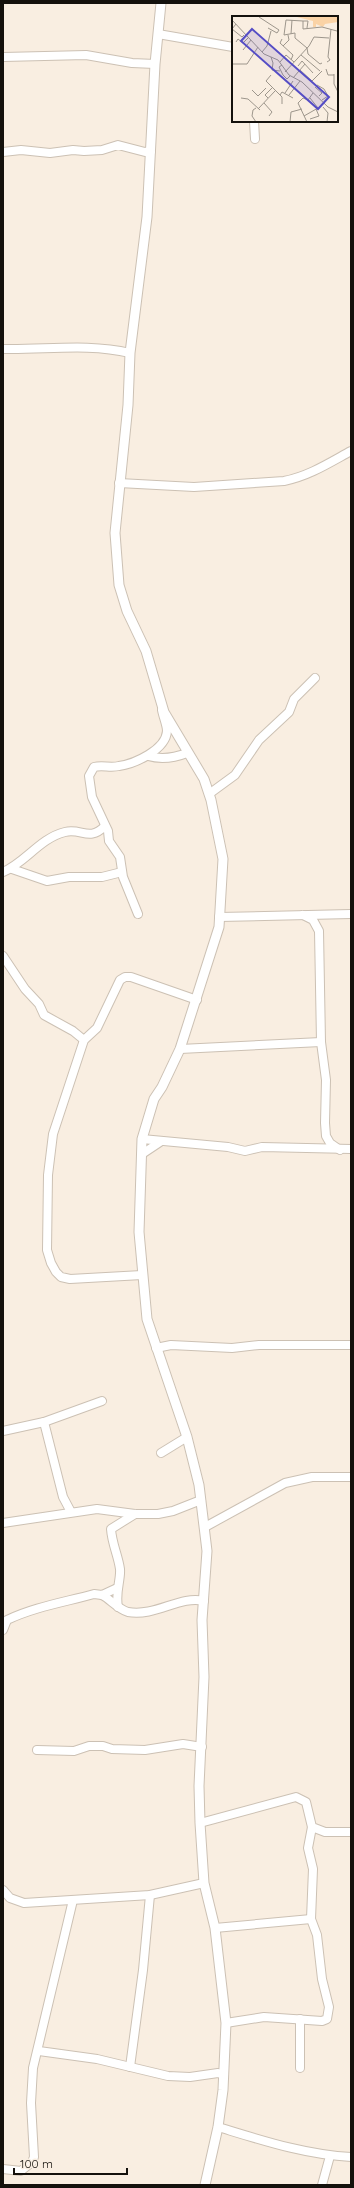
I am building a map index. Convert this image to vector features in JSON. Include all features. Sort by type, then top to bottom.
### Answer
[{"type":"street","points":[[138,914],[122,872],[120,857],[109,842],[105,826],[92,797],[89,782],[91,771],[98,766],[120,766],[148,756],[159,745],[167,730],[146,652],[127,611],[119,585],[115,533],[128,405],[130,353],[145,238],[155,64],[161,3]]},
{"type":"street","points":[[158,34],[232,46]]},
{"type":"street","points":[[3,57],[86,55],[132,63],[155,64]]},
{"type":"street","points":[[254,122],[255,139]]},
{"type":"street","points":[[3,152],[21,150],[50,153],[73,150],[102,150],[118,145],[145,152],[151,151]]},
{"type":"street","points":[[3,349],[35,350],[99,347],[130,353]]},
{"type":"street","points":[[119,482],[194,486],[284,481],[299,478],[312,473],[351,451]]},
{"type":"street","points":[[209,794],[235,775],[259,740],[289,712],[294,699],[315,678]]},
{"type":"street","points":[[160,701],[172,728],[204,779],[209,794],[223,858],[219,927],[197,1000],[180,1049],[162,1087],[154,1099],[142,1139],[139,1232],[147,1319],[187,1437],[201,1500],[205,1527],[207,1564],[202,1620],[204,1677],[202,1748],[199,1786],[200,1823],[204,1883],[216,1928],[226,2023],[224,2075],[218,2128],[206,2185]]},
{"type":"street","points":[[148,756],[174,758],[188,753]]},
{"type":"street","points":[[3,872],[12,868],[40,845],[60,834],[72,832],[93,834],[105,826]]},
{"type":"street","points":[[12,868],[47,880],[69,877],[102,877],[122,872]]},
{"type":"street","points":[[328,914],[322,919],[319,927],[322,1042],[326,1080],[326,1136],[330,1143],[340,1150]]},
{"type":"street","points":[[219,917],[351,914]]},
{"type":"street","points":[[303,915],[313,920],[319,927]]},
{"type":"street","points":[[3,956],[25,989],[39,1004],[44,1015],[73,1031],[84,1040]]},
{"type":"street","points":[[142,1275],[70,1279],[62,1277],[51,1262],[47,1250],[48,1175],[53,1134],[84,1040],[97,1028],[120,980],[125,977],[197,1000]]},
{"type":"street","points":[[180,1049],[322,1042]]},
{"type":"street","points":[[142,1139],[160,1142],[228,1147],[245,1151],[262,1147],[340,1150],[351,1149]]},
{"type":"street","points":[[142,1154],[160,1142]]},
{"type":"street","points":[[156,1348],[171,1345],[232,1348],[259,1345],[351,1345]]},
{"type":"street","points":[[3,1431],[44,1422],[102,1401]]},
{"type":"street","points":[[44,1422],[63,1497],[71,1512]]},
{"type":"street","points":[[161,1453],[187,1437]]},
{"type":"street","points":[[205,1527],[285,1483],[312,1477],[351,1477]]},
{"type":"street","points":[[3,1523],[104,1508],[134,1514],[166,1513],[201,1500]]},
{"type":"street","points":[[118,1606],[117,1588],[120,1569],[112,1544],[111,1528],[134,1514]]},
{"type":"street","points":[[3,1630],[7,1620],[13,1617],[40,1608],[94,1594],[102,1594],[117,1588]]},
{"type":"street","points":[[102,1594],[129,1612],[149,1612],[195,1599],[204,1601]]},
{"type":"street","points":[[37,1750],[74,1750],[96,1746],[112,1749],[145,1750],[183,1744],[202,1748]]},
{"type":"street","points":[[200,1823],[296,1797],[306,1802],[312,1827],[308,1848],[313,1869],[311,1919],[317,1935],[322,1979],[329,2008],[328,2016],[324,2021],[264,2017],[226,2023]]},
{"type":"street","points":[[312,1827],[325,1832],[351,1832]]},
{"type":"street","points":[[3,1890],[10,1898],[24,1903],[150,1895],[204,1883]]},
{"type":"street","points":[[130,2067],[143,1970],[150,1895]]},
{"type":"street","points":[[3,2169],[12,2172],[21,2171],[32,2162],[34,2157],[31,2083],[73,1900]]},
{"type":"street","points":[[216,1928],[311,1919]]},
{"type":"street","points":[[300,2019],[300,2068]]},
{"type":"street","points":[[39,2051],[97,2059],[168,2076],[190,2077],[218,2073],[224,2075]]},
{"type":"street","points":[[218,2128],[330,2156],[351,2156]]},
{"type":"street","points":[[322,2185],[330,2156]]}]
